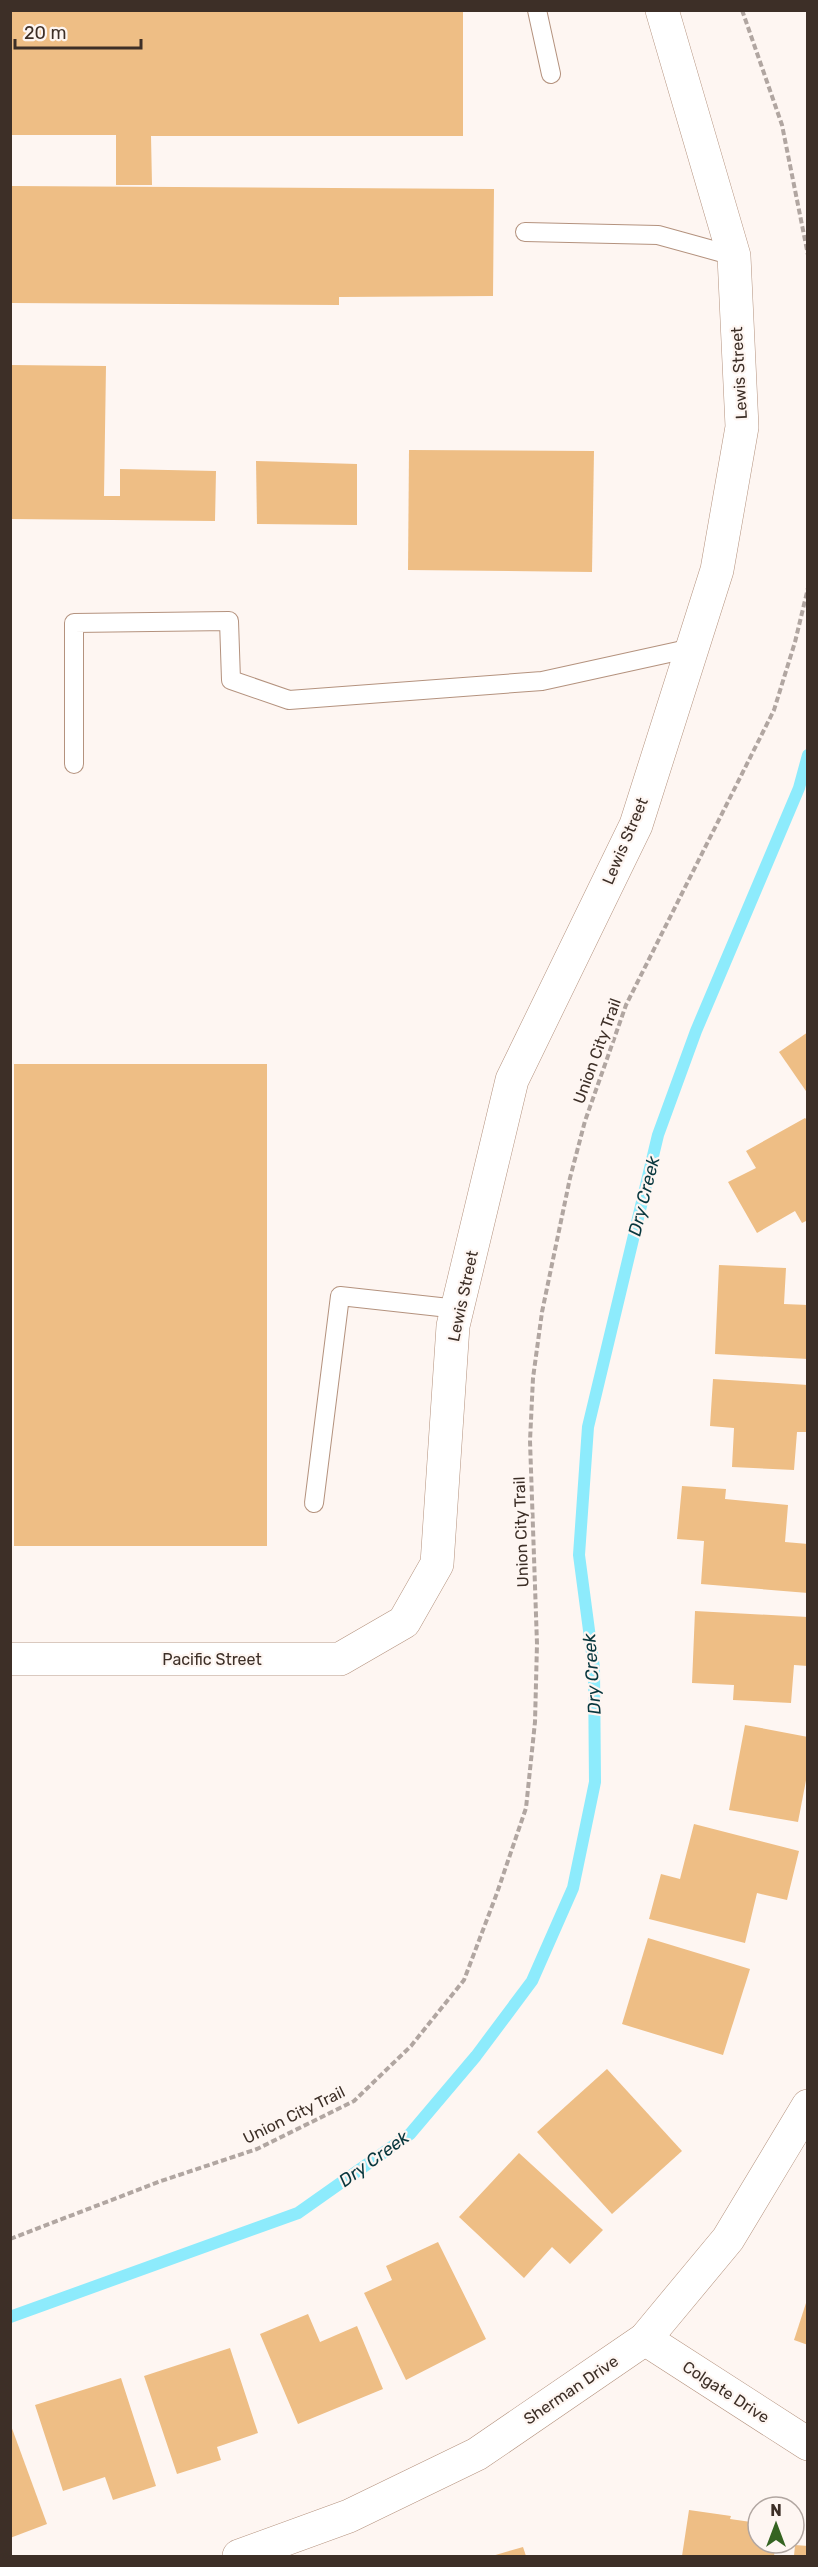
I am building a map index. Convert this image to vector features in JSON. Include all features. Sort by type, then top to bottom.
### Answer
[{"type":"street","name":"Lewis Street","points":[[404,1622],[437,1564],[453,1326],[512,1080],[636,825],[717,570],[742,427],[734,256],[662,10]]},
{"type":"street","name":"Pacific Street","points":[[10,1659],[340,1659],[404,1622]]},
{"type":"street","name":"Sherman Drive","points":[[239,2556],[349,2517],[477,2454],[645,2339],[728,2239],[807,2106]]},
{"type":"street","name":"Colgate Drive","points":[[645,2339],[807,2444]]},
{"type":"lane","points":[[537,10],[551,74]]},
{"type":"lane","points":[[525,232],[658,235],[734,256]]},
{"type":"lane","points":[[74,764],[74,623],[229,621],[231,680],[289,700],[542,681],[692,648]]},
{"type":"lane","points":[[314,1503],[340,1296],[458,1309]]},
{"type":"path","points":[[742,10],[782,125],[807,255]]},
{"type":"path","name":"Union City Trail","points":[[10,2239],[161,2181],[256,2149],[354,2101],[411,2046],[464,1980],[526,1808],[536,1722],[537,1644],[530,1441],[533,1378],[542,1312],[570,1178],[585,1120],[626,1005],[774,710],[795,642],[807,588]]},
{"type":"building","points":[[10,10],[463,10],[463,136],[151,136],[152,185],[116,185],[116,135],[10,135]]},
{"type":"building","points":[[12,186],[494,189],[493,296],[339,297],[339,305],[12,303]]},
{"type":"building","points":[[10,365],[106,366],[104,496],[120,496],[120,469],[216,471],[215,521],[10,519]]},
{"type":"building","points":[[409,450],[594,451],[592,572],[408,570]]},
{"type":"building","points":[[256,461],[357,464],[357,525],[257,524]]},
{"type":"building","points":[[808,1032],[808,1094],[779,1052]]},
{"type":"building","points":[[14,1064],[267,1064],[267,1546],[14,1546]]},
{"type":"building","points":[[805,1118],[808,1121],[808,1220],[802,1223],[795,1211],[757,1233],[728,1182],[756,1168],[746,1151]]},
{"type":"building","points":[[719,1265],[786,1268],[784,1304],[808,1305],[808,1359],[715,1354]]},
{"type":"building","points":[[713,1379],[808,1385],[808,1432],[797,1432],[794,1470],[732,1467],[734,1428],[710,1426]]},
{"type":"building","points":[[682,1486],[726,1489],[725,1499],[788,1505],[785,1542],[808,1544],[808,1593],[701,1584],[704,1541],[677,1539]]},
{"type":"building","points":[[695,1611],[808,1617],[808,1666],[794,1665],[791,1703],[733,1700],[734,1685],[692,1683]]},
{"type":"building","points":[[745,1725],[808,1737],[808,1770],[798,1822],[729,1810]]},
{"type":"building","points":[[694,1824],[799,1851],[787,1900],[757,1893],[745,1943],[649,1919],[661,1874],[680,1879]]},
{"type":"building","points":[[648,1938],[750,1969],[723,2055],[622,2024]]},
{"type":"building","points":[[607,2069],[682,2151],[612,2214],[537,2132]]},
{"type":"building","points":[[519,2153],[603,2230],[570,2264],[552,2247],[524,2278],[459,2217]]},
{"type":"building","points":[[438,2242],[486,2339],[406,2380],[364,2293],[392,2280],[386,2266]]},
{"type":"building","points":[[808,2300],[808,2345],[794,2340]]},
{"type":"building","points":[[308,2314],[320,2342],[357,2326],[383,2389],[298,2424],[260,2334]]},
{"type":"building","points":[[230,2348],[258,2433],[217,2447],[221,2460],[177,2474],[144,2376]]},
{"type":"building","points":[[121,2378],[156,2486],[113,2500],[105,2477],[63,2491],[35,2405]]},
{"type":"building","points":[[10,2423],[47,2524],[10,2538]]},
{"type":"building","points":[[689,2510],[731,2516],[730,2519],[746,2521],[746,2555],[774,2555],[774,2556],[682,2556]]},
{"type":"building","points":[[806,2546],[808,2546],[808,2556],[794,2556],[806,2555]]},
{"type":"building","points":[[523,2547],[526,2556],[492,2556]]},
{"type":"waterway","name":"Dry Creek","points":[[10,2317],[298,2213],[410,2134],[476,2056],[532,1981],[573,1888],[595,1782],[594,1668],[579,1555],[588,1427],[658,1135],[696,1031],[799,788],[808,755]]}]
